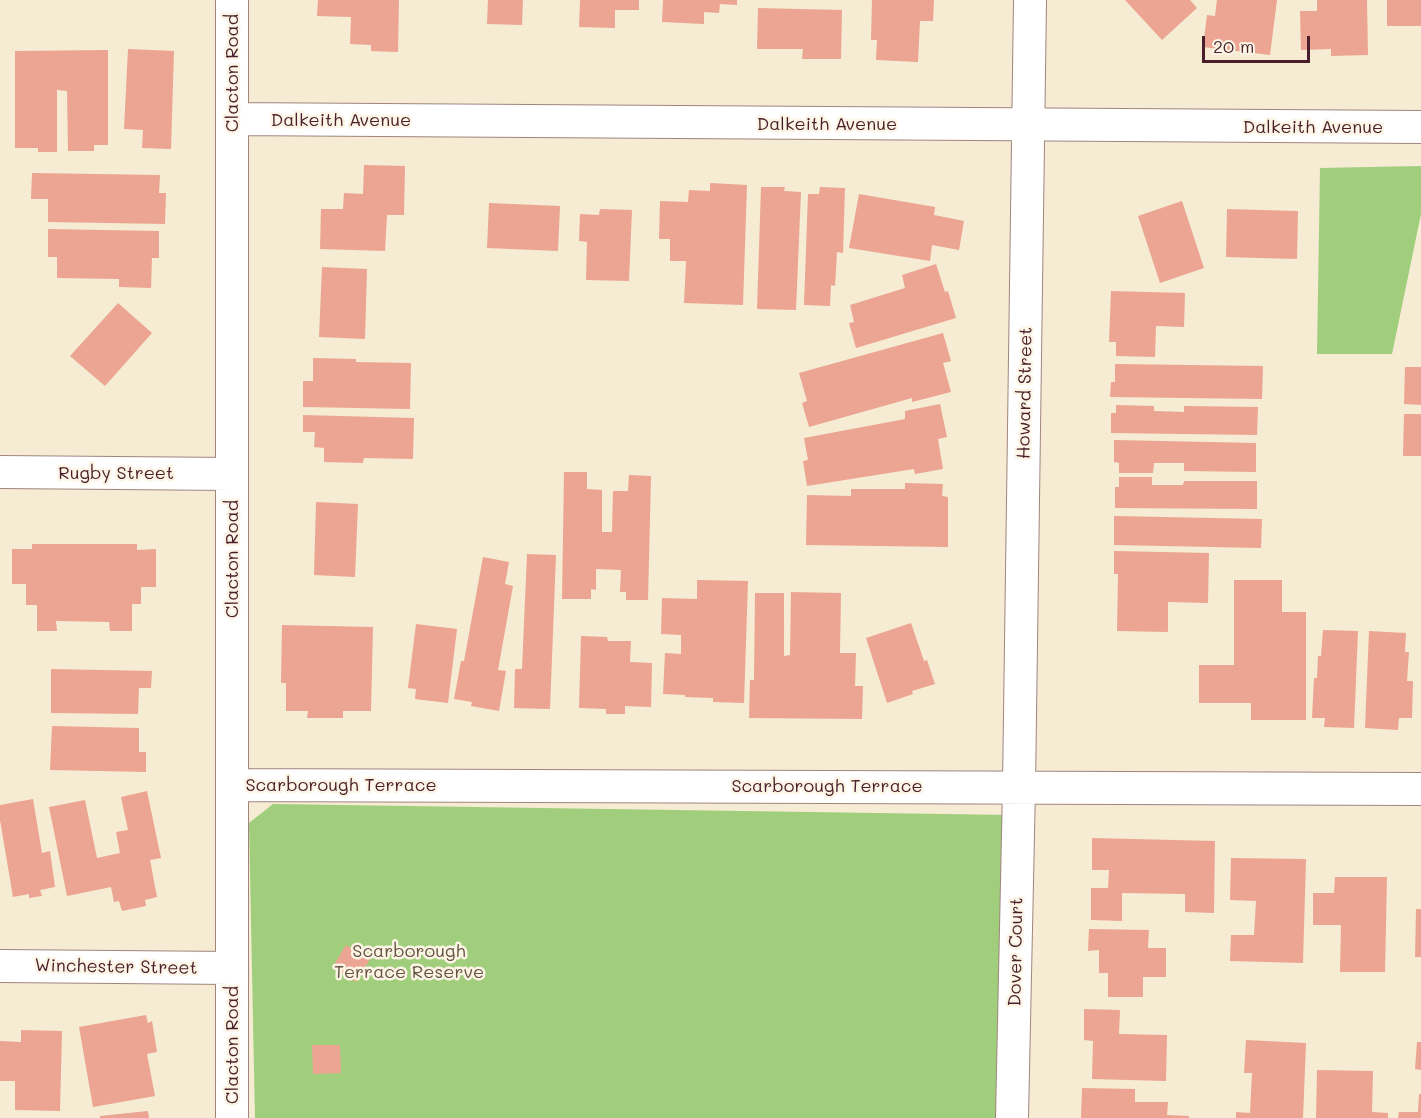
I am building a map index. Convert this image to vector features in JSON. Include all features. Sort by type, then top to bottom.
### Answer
[{"type":"street","name":"Clacton Road","points":[[232,0],[232,1118]]},
{"type":"street","name":"Howard Street","points":[[1019,787],[1030,0]]},
{"type":"street","name":"Dalkeith Avenue","points":[[232,119],[1421,128]]},
{"type":"street","name":"Rugby Street","points":[[0,472],[232,474]]},
{"type":"street","name":"Scarborough Terrace","points":[[232,785],[1421,789]]},
{"type":"street","name":"Dover Court","points":[[1012,1118],[1019,787]]},
{"type":"street","name":"Winchester Street","points":[[0,966],[232,968]]},
{"type":"green space","points":[[1421,166],[1421,214],[1392,354],[1317,354],[1320,168]]},
{"type":"green space","name":"Scarborough Terrace Reserve","points":[[273,804],[1010,815],[1005,1118],[255,1118],[249,823]]},
{"type":"building","points":[[318,0],[399,0],[398,52],[371,51],[371,45],[350,44],[351,17],[317,16]]},
{"type":"building","points":[[488,0],[523,0],[522,25],[487,24]]},
{"type":"building","points":[[580,0],[639,0],[639,10],[615,10],[615,28],[579,27]]},
{"type":"building","points":[[663,0],[737,0],[737,5],[720,4],[719,13],[704,12],[704,24],[662,22]]},
{"type":"building","points":[[872,0],[934,0],[933,21],[920,21],[918,62],[876,60],[877,40],[871,40]]},
{"type":"building","points":[[1125,0],[1190,0],[1197,8],[1162,40]]},
{"type":"building","points":[[1217,0],[1277,0],[1270,55],[1203,47],[1207,15],[1215,16]]},
{"type":"building","points":[[1317,0],[1367,0],[1368,55],[1331,56],[1331,49],[1301,50],[1300,11],[1317,11]]},
{"type":"building","points":[[1387,0],[1421,0],[1421,26],[1387,26]]},
{"type":"building","points":[[758,8],[842,10],[841,59],[802,59],[803,49],[757,49]]},
{"type":"building","points":[[128,49],[174,51],[171,149],[142,148],[143,130],[124,129]]},
{"type":"building","points":[[108,50],[108,145],[94,145],[94,151],[68,151],[67,91],[57,90],[57,152],[38,152],[38,148],[15,148],[15,51]]},
{"type":"building","points":[[364,165],[405,166],[404,215],[387,215],[385,251],[320,249],[321,209],[343,209],[344,193],[363,194]]},
{"type":"building","points":[[32,173],[160,175],[159,193],[166,193],[165,224],[48,222],[48,199],[31,199]]},
{"type":"building","points":[[710,183],[747,185],[743,305],[684,303],[686,261],[670,261],[670,239],[659,239],[660,201],[688,202],[689,190],[710,191]]},
{"type":"building","points":[[761,187],[785,187],[784,191],[801,192],[796,310],[757,309]]},
{"type":"building","points":[[820,187],[845,188],[843,253],[837,252],[835,286],[831,285],[830,306],[804,305],[808,194],[819,194]]},
{"type":"building","points":[[859,194],[935,207],[934,215],[964,221],[959,250],[932,245],[930,261],[849,248]]},
{"type":"building","points":[[1182,201],[1204,268],[1160,283],[1138,216]]},
{"type":"building","points":[[489,203],[560,206],[558,251],[487,248]]},
{"type":"building","points":[[600,209],[632,210],[629,281],[586,280],[587,242],[579,241],[580,214],[599,215]]},
{"type":"building","points":[[1227,209],[1298,211],[1297,259],[1226,257]]},
{"type":"building","points":[[48,229],[159,231],[159,258],[152,258],[151,288],[119,287],[119,279],[57,278],[57,257],[48,257]]},
{"type":"building","points":[[936,264],[945,292],[948,291],[956,318],[856,348],[849,323],[854,322],[850,305],[905,288],[902,275]]},
{"type":"building","points":[[322,267],[367,269],[365,339],[319,337]]},
{"type":"building","points":[[1111,291],[1185,293],[1184,327],[1156,326],[1155,357],[1116,356],[1116,342],[1109,342]]},
{"type":"building","points":[[118,303],[152,333],[105,386],[70,356]]},
{"type":"building","points":[[943,333],[951,361],[943,363],[951,392],[912,402],[912,398],[809,427],[802,403],[807,401],[799,373]]},
{"type":"building","points":[[313,358],[356,359],[356,362],[411,363],[410,409],[303,407],[303,381],[313,381]]},
{"type":"building","points":[[1115,364],[1263,366],[1262,399],[1110,397],[1111,382],[1115,382]]},
{"type":"building","points":[[1405,367],[1421,367],[1421,405],[1404,404]]},
{"type":"building","points":[[940,404],[947,437],[938,439],[943,469],[915,474],[914,469],[807,486],[803,461],[808,460],[804,438],[905,419],[905,411]]},
{"type":"building","points":[[1116,405],[1154,406],[1154,411],[1184,412],[1184,406],[1258,407],[1257,435],[1111,433],[1111,413],[1116,413]]},
{"type":"building","points":[[1404,414],[1421,414],[1421,456],[1403,456]]},
{"type":"building","points":[[303,415],[414,418],[413,459],[364,458],[363,463],[324,462],[324,448],[314,447],[315,432],[303,432]]},
{"type":"building","points":[[1114,440],[1256,443],[1256,472],[1184,471],[1184,463],[1154,463],[1153,473],[1119,473],[1119,463],[1114,462]]},
{"type":"building","points":[[564,472],[587,472],[587,489],[602,490],[602,532],[612,532],[613,491],[628,491],[629,475],[651,476],[648,600],[626,600],[626,592],[620,592],[621,570],[596,569],[596,590],[591,589],[591,599],[562,599]]},
{"type":"building","points":[[1119,477],[1152,477],[1152,485],[1183,485],[1184,481],[1257,481],[1257,509],[1115,508],[1115,487],[1119,487]]},
{"type":"building","points":[[905,483],[943,484],[942,496],[948,497],[948,547],[806,545],[807,495],[851,496],[851,489],[905,489]]},
{"type":"building","points":[[316,502],[358,504],[355,577],[314,575]]},
{"type":"building","points":[[1114,516],[1262,519],[1261,548],[1114,545]]},
{"type":"building","points":[[32,544],[137,544],[137,550],[156,549],[156,587],[141,587],[141,604],[132,604],[132,631],[110,631],[109,622],[56,621],[57,631],[37,631],[37,605],[26,605],[26,584],[12,584],[12,549],[32,549]]},
{"type":"building","points":[[1114,551],[1209,553],[1208,603],[1168,602],[1168,632],[1117,631],[1118,574],[1114,574]]},
{"type":"building","points":[[527,554],[556,555],[550,709],[514,708],[515,669],[522,669]]},
{"type":"building","points":[[483,557],[509,562],[505,584],[513,586],[498,670],[506,671],[499,711],[471,706],[472,702],[454,699],[461,661],[464,661]]},
{"type":"building","points":[[697,580],[748,581],[744,703],[713,702],[713,698],[663,694],[665,653],[681,654],[681,635],[661,634],[662,598],[697,599]]},
{"type":"building","points":[[1234,580],[1282,580],[1282,612],[1306,612],[1306,720],[1251,720],[1251,703],[1199,703],[1199,665],[1234,665]]},
{"type":"building","points":[[791,592],[841,593],[840,653],[856,653],[855,686],[863,686],[862,719],[749,718],[750,680],[754,680],[755,593],[784,593],[784,656],[790,655]]},
{"type":"building","points":[[911,623],[924,661],[927,660],[935,684],[912,691],[913,694],[887,703],[866,638]]},
{"type":"building","points":[[416,624],[457,629],[448,703],[415,699],[416,689],[408,688]]},
{"type":"building","points":[[282,625],[373,627],[371,711],[343,711],[343,718],[307,718],[308,711],[286,711],[286,683],[281,683]]},
{"type":"building","points":[[1323,630],[1358,631],[1354,728],[1324,727],[1325,718],[1312,718],[1314,678],[1317,678]]},
{"type":"building","points":[[1369,631],[1406,633],[1405,652],[1409,652],[1407,681],[1413,681],[1412,718],[1399,718],[1398,730],[1365,728]]},
{"type":"building","points":[[581,636],[607,637],[608,641],[631,641],[630,662],[652,663],[651,707],[625,706],[625,714],[606,714],[606,709],[579,708]]},
{"type":"building","points":[[51,669],[152,671],[151,688],[139,688],[138,714],[51,713]]},
{"type":"building","points":[[52,726],[139,728],[139,752],[146,752],[146,772],[50,770]]},
{"type":"building","points":[[147,791],[161,858],[150,860],[157,897],[145,900],[146,906],[122,911],[119,901],[114,902],[111,887],[67,896],[49,807],[85,800],[97,858],[120,853],[116,832],[128,830],[121,797]]},
{"type":"building","points":[[33,799],[42,853],[50,851],[55,887],[40,890],[42,896],[29,898],[29,894],[13,897],[0,820],[0,805]]},
{"type":"building","points":[[1092,838],[1215,841],[1214,913],[1185,912],[1185,894],[1122,893],[1122,921],[1091,920],[1091,888],[1108,888],[1109,870],[1092,870]]},
{"type":"building","points":[[1231,858],[1306,859],[1303,963],[1230,961],[1231,935],[1254,935],[1256,901],[1230,900]]},
{"type":"building","points":[[1335,877],[1387,877],[1385,972],[1340,972],[1341,925],[1313,925],[1313,893],[1334,893]]},
{"type":"building","points":[[1416,909],[1421,909],[1421,957],[1415,957]]},
{"type":"building","points":[[1089,929],[1149,930],[1148,948],[1166,948],[1166,977],[1143,977],[1143,997],[1108,997],[1108,973],[1099,973],[1099,950],[1088,951]]},
{"type":"building","points":[[346,945],[370,959],[356,982],[332,968]]},
{"type":"building","points":[[1084,1009],[1120,1010],[1119,1034],[1167,1035],[1166,1081],[1092,1079],[1093,1041],[1084,1040]]},
{"type":"building","points":[[146,1015],[148,1023],[152,1021],[157,1052],[147,1054],[155,1096],[93,1107],[79,1027]]},
{"type":"building","points":[[21,1030],[62,1031],[60,1111],[15,1110],[15,1081],[0,1081],[0,1041],[21,1042]]},
{"type":"building","points":[[1246,1040],[1306,1043],[1303,1118],[1236,1118],[1236,1112],[1250,1113],[1252,1073],[1244,1073]]},
{"type":"building","points":[[1417,1042],[1421,1042],[1421,1070],[1415,1069]]},
{"type":"building","points":[[312,1045],[340,1045],[341,1073],[313,1074]]},
{"type":"building","points":[[1317,1070],[1373,1071],[1372,1112],[1388,1113],[1388,1118],[1316,1118]]},
{"type":"building","points":[[1082,1088],[1135,1089],[1135,1102],[1168,1102],[1167,1115],[1189,1116],[1189,1118],[1081,1118]]},
{"type":"building","points":[[1419,1094],[1421,1094],[1421,1118],[1398,1118],[1399,1112],[1418,1112]]},
{"type":"building","points":[[148,1111],[149,1118],[100,1118],[100,1116]]}]
